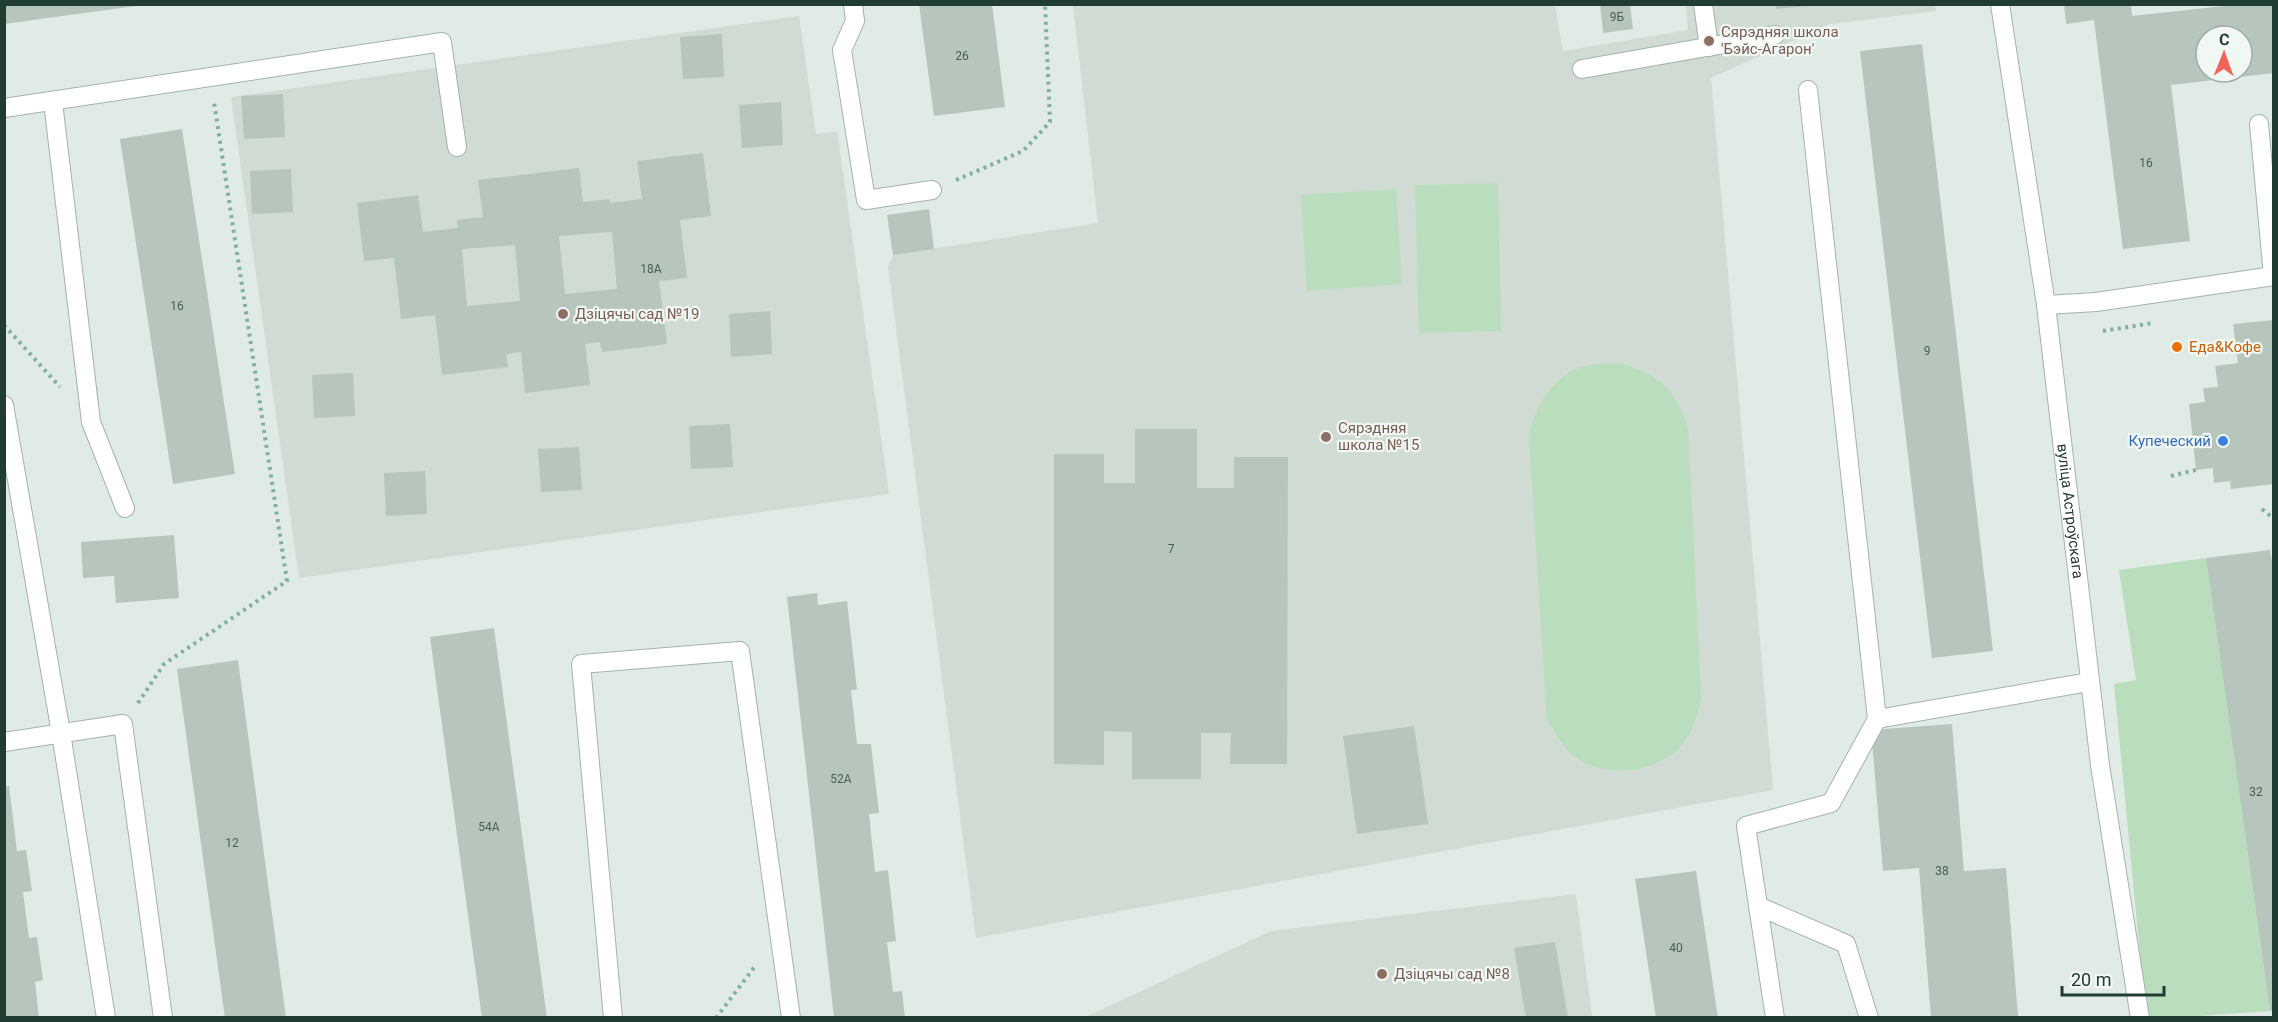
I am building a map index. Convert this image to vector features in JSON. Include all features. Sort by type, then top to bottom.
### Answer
[{"type":"street","points":[[853,4],[855,21],[842,50],[866,200],[932,190]]},
{"type":"street","points":[[1703,4],[1709,46]]},
{"type":"street","name":"вуліца Астроўскага","points":[[2001,4],[2046,305],[2089,682],[2140,1017]]},
{"type":"street","points":[[1582,69],[1775,35]]},
{"type":"street","points":[[4,108],[442,42],[457,147]]},
{"type":"street","points":[[1775,1017],[1746,826],[1831,803],[1877,719],[1808,90]]},
{"type":"street","points":[[53,102],[91,422],[125,508]]},
{"type":"street","points":[[2046,305],[2096,302],[2273,276],[2259,124]]},
{"type":"street","points":[[4,405],[62,733],[106,1017]]},
{"type":"street","points":[[613,1017],[581,664],[740,651],[791,1017]]},
{"type":"street","points":[[1877,719],[2089,682]]},
{"type":"street","points":[[4,742],[123,724],[163,1017]]},
{"type":"street","points":[[1758,906],[1846,944],[1869,1017]]},
{"type":"path","points":[[932,190],[1023,151],[1050,122],[1044,4]]},
{"type":"path","points":[[123,724],[164,664],[287,581],[210,78]]},
{"type":"path","points":[[4,325],[91,422]]},
{"type":"path","points":[[2171,477],[2196,470]]},
{"type":"path","points":[[2262,509],[2274,519]]},
{"type":"shaded area","name":"Сярэдняя школа №15","points":[[1073,5],[1555,5],[1563,51],[1688,30],[1686,5],[1935,5],[1936,11],[1830,24],[1711,78],[1773,790],[976,938],[888,267],[893,255],[1098,223]]},
{"type":"shaded area","name":"Дзіцячы сад №19","points":[[799,16],[816,134],[837,131],[889,494],[299,578],[231,97]]},
{"type":"shaded area","name":"Дзіцячы сад №8","points":[[1576,894],[1592,1017],[1083,1018],[1271,931]]},
{"type":"green space","points":[[1498,183],[1501,331],[1419,333],[1415,185]]},
{"type":"green space","points":[[1396,189],[1402,284],[1307,291],[1301,195]]},
{"type":"green space","points":[[1620,363],[1646,373],[1664,385],[1678,403],[1688,428],[1701,699],[1687,738],[1667,758],[1640,768],[1610,770],[1596,767],[1577,758],[1562,744],[1547,720],[1529,436],[1542,401],[1557,381],[1578,368],[1594,364]]},
{"type":"green space","points":[[2206,558],[2270,1011],[2184,1017],[2146,1017],[2114,684],[2136,680],[2119,570]]},
{"type":"building","points":[[4,4],[136,4],[136,6],[4,24]]},
{"type":"building","points":[[919,4],[992,4],[1005,107],[934,116]]},
{"type":"building","points":[[1600,4],[1630,4],[1633,29],[1603,33]]},
{"type":"building","points":[[1776,4],[1809,4],[1809,6],[1776,9]]},
{"type":"building","points":[[2064,4],[2131,4],[2132,16],[2233,5],[2274,5],[2274,73],[2254,75],[2254,24],[2194,24],[2194,82],[2171,85],[2190,241],[2123,249],[2094,20],[2066,24]]},
{"type":"building","points":[[722,34],[724,77],[683,79],[680,37]]},
{"type":"building","points":[[1922,44],[1993,651],[1932,658],[1860,51]]},
{"type":"building","points":[[283,94],[285,137],[244,139],[241,96]]},
{"type":"building","points":[[781,102],[783,145],[742,148],[739,105]]},
{"type":"building","points":[[182,129],[235,474],[173,484],[120,139]]},
{"type":"building","points":[[703,153],[711,216],[680,220],[687,278],[659,281],[667,344],[602,352],[600,342],[585,344],[590,385],[525,393],[521,352],[506,354],[508,367],[442,375],[435,315],[401,319],[394,258],[364,261],[357,203],[418,195],[423,232],[458,228],[457,220],[483,217],[478,180],[579,168],[583,202],[609,199],[610,203],[642,199],[637,161]],"holes":[[[612,232],[617,289],[565,294],[559,236]],[[515,245],[520,301],[467,306],[462,249]]]},
{"type":"building","points":[[291,169],[293,212],[252,214],[250,171]]},
{"type":"building","points":[[929,209],[934,249],[893,255],[887,215]]},
{"type":"building","points":[[770,311],[772,354],[731,357],[729,314]]},
{"type":"building","points":[[2274,320],[2274,484],[2231,489],[2230,481],[2214,483],[2213,468],[2196,470],[2189,404],[2205,402],[2203,388],[2218,387],[2215,366],[2238,363],[2233,324]]},
{"type":"building","points":[[353,373],[355,416],[314,418],[312,375]]},
{"type":"building","points":[[730,424],[733,467],[691,469],[689,426]]},
{"type":"building","points":[[1135,429],[1197,429],[1197,488],[1234,488],[1234,457],[1288,457],[1287,764],[1230,764],[1231,733],[1201,733],[1201,779],[1132,779],[1132,732],[1104,731],[1104,765],[1054,764],[1054,454],[1104,454],[1104,483],[1135,483]]},
{"type":"building","points":[[579,447],[582,490],[541,492],[538,449]]},
{"type":"building","points":[[425,471],[427,514],[386,516],[384,473]]},
{"type":"building","points":[[174,535],[179,598],[116,603],[114,576],[83,578],[81,542]]},
{"type":"building","points":[[2270,550],[2274,573],[2274,1010],[2270,1011],[2206,558]]},
{"type":"building","points":[[817,593],[818,605],[847,601],[857,690],[851,690],[857,744],[871,744],[879,813],[869,814],[875,872],[888,870],[896,941],[887,942],[893,992],[902,991],[905,1018],[834,1018],[787,597]]},
{"type":"building","points":[[494,628],[547,1018],[482,1018],[430,637]]},
{"type":"building","points":[[238,660],[286,1018],[225,1018],[177,669]]},
{"type":"building","points":[[1952,724],[1964,871],[2006,868],[2018,1016],[1931,1018],[1919,868],[1883,871],[1871,730]]},
{"type":"building","points":[[1414,726],[1428,824],[1357,834],[1343,736]]},
{"type":"building","points":[[9,786],[17,851],[26,850],[32,891],[23,892],[29,938],[37,937],[43,980],[35,982],[39,1018],[4,1018],[4,787]]},
{"type":"building","points":[[1696,871],[1718,1018],[1656,1018],[1635,879]]},
{"type":"building","points":[[1555,942],[1568,1018],[1526,1018],[1514,948]]},
{"type":"place","name":"Сярэдняя школа 'Бэйс-Агарон'","points":[[1709,41]]},
{"type":"place","name":"Дзіцячы сад №19","points":[[563,314]]},
{"type":"place","name":"Еда&Кофе","points":[[2177,347]]},
{"type":"place","name":"Сярэдняя школа №15","points":[[1326,437]]},
{"type":"place","name":"Купеческий","points":[[2223,441]]},
{"type":"place","name":"Дзіцячы сад №8","points":[[1382,974]]}]
